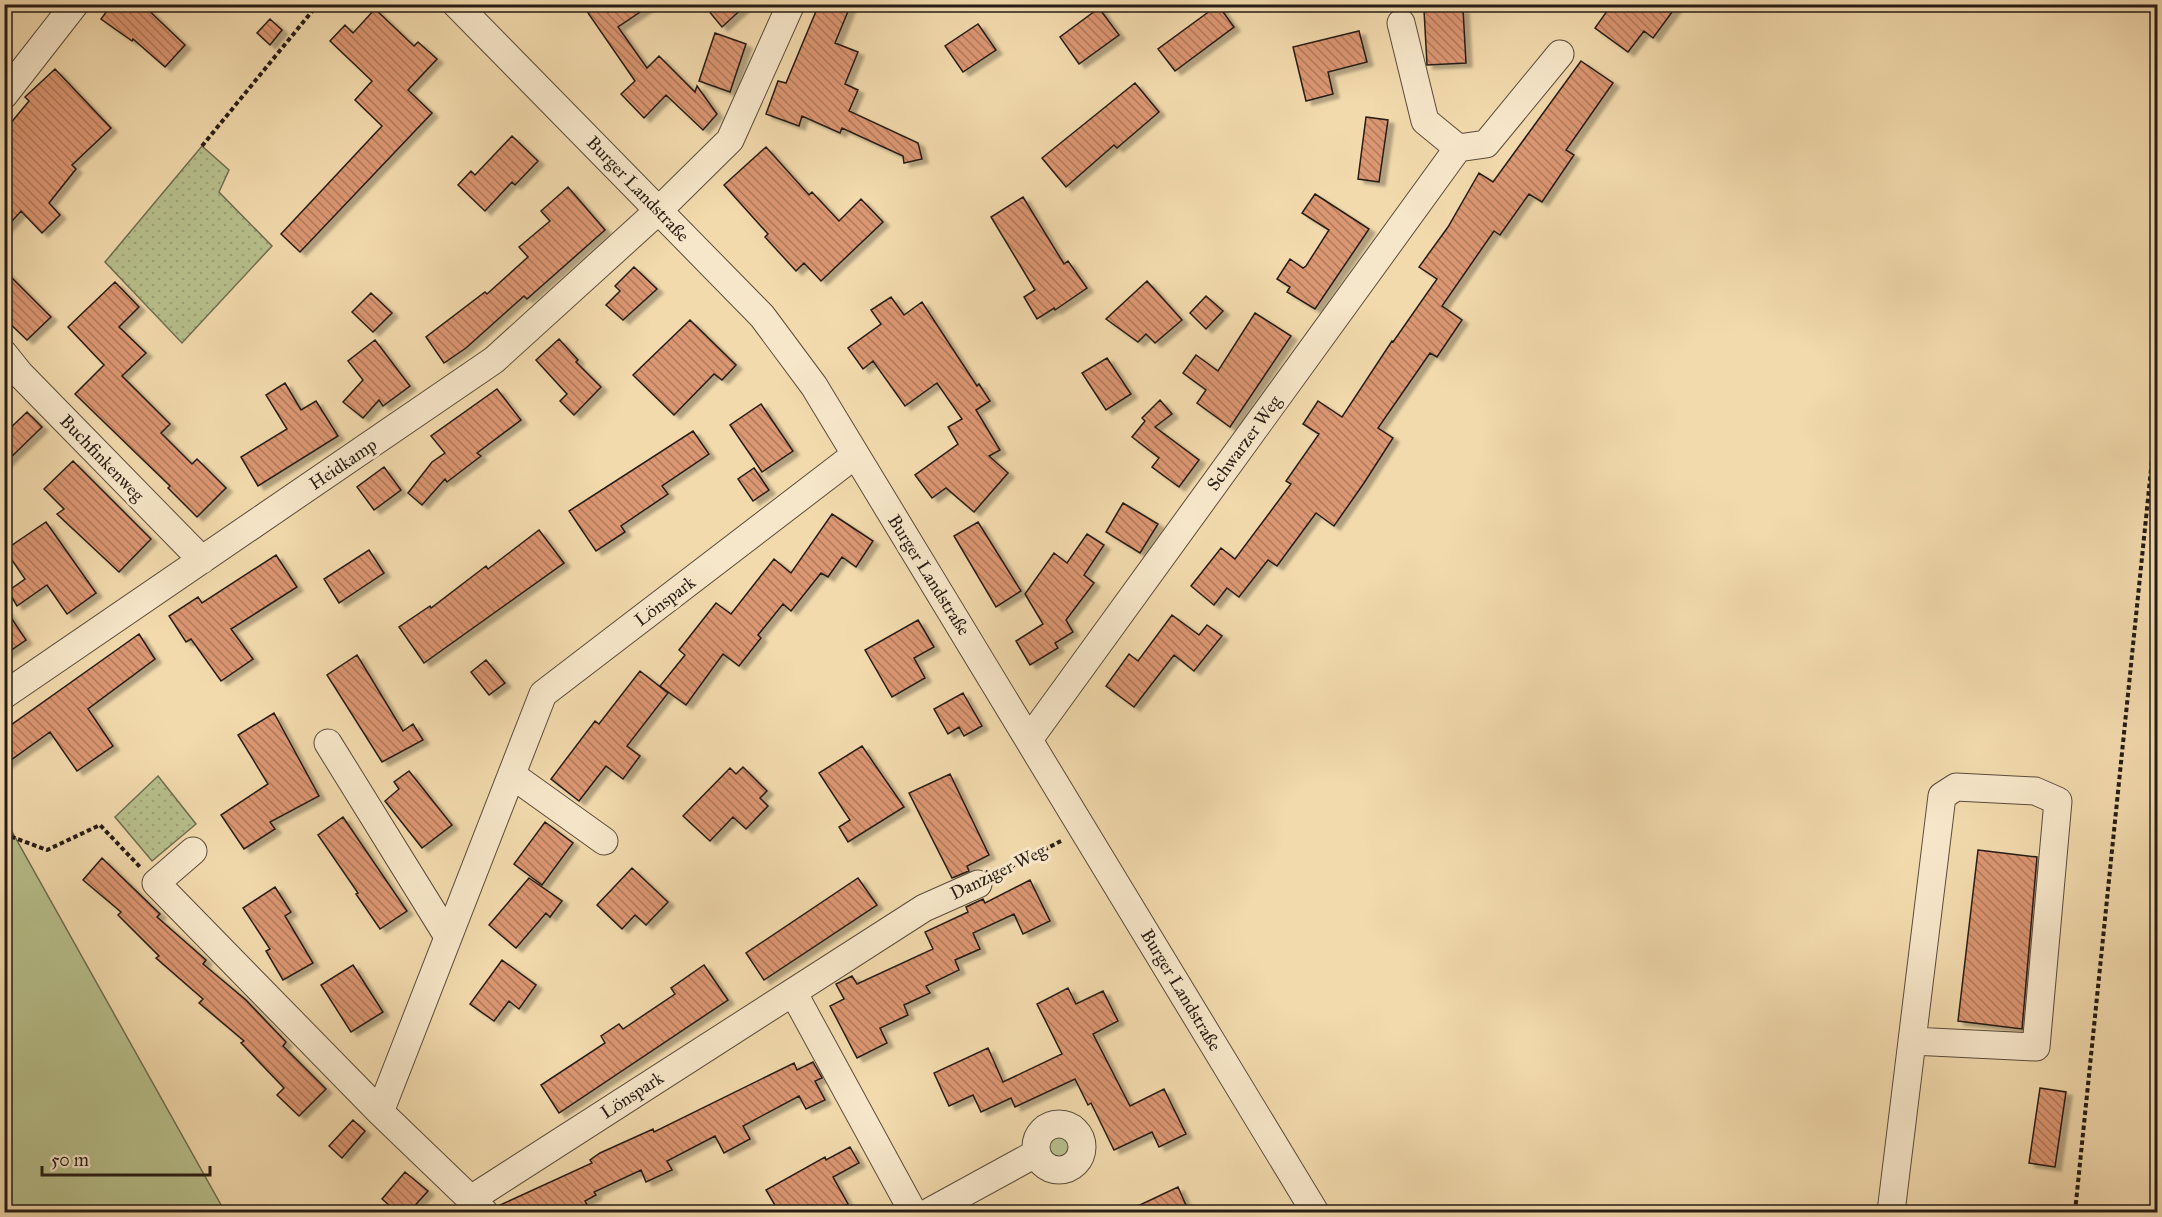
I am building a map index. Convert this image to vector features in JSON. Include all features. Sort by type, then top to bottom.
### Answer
[{"type":"street","points":[[4,95],[75,4]]},
{"type":"street","name":"Burger Landstraße","points":[[456,4],[620,168],[658,211],[762,316],[814,386],[1030,738],[1315,1212]]},
{"type":"street","name":"Heidkamp","points":[[6,692],[494,360],[658,211],[730,140],[791,4]]},
{"type":"street","points":[[1401,23],[1425,121],[1458,148],[1486,144],[1560,54]]},
{"type":"street","name":"Schwarzer Weg","points":[[1030,738],[1458,148]]},
{"type":"street","name":"Buchfinkenweg","points":[[4,354],[20,374],[202,560]]},
{"type":"street","name":"Lönspark","points":[[380,1112],[447,935],[543,694],[855,455]]},
{"type":"street","points":[[328,743],[447,935]]},
{"type":"street","points":[[512,775],[604,841]]},
{"type":"street","points":[[1891,1212],[1942,796],[1956,787],[2035,791],[2058,801],[2036,1047],[1912,1041]]},
{"type":"street","points":[[156,883],[193,851]]},
{"type":"street","name":"Lönspark","points":[[156,883],[380,1112],[478,1206],[793,992],[924,908]]},
{"type":"street","name":"Danziger Weg","points":[[924,908],[978,884]]},
{"type":"street","points":[[793,992],[913,1212]]},
{"type":"street","points":[[929,1212],[1037,1153]]},
{"type":"path","points":[[202,146],[318,4]]},
{"type":"path","points":[[2075,1212],[2157,401]]},
{"type":"path","points":[[4,834],[47,850],[100,825],[156,883]]},
{"type":"path","name":"Danziger Weg","points":[[978,884],[1071,835]]},
{"type":"green space","points":[[202,146],[229,170],[219,192],[272,246],[182,343],[105,262]]},
{"type":"green space","points":[[158,776],[196,824],[152,861],[115,817]]},
{"type":"green space","points":[[4,828],[11,830],[225,1212],[5,1212]]},
{"type":"green space","points":[[1059,1134],[1068,1138],[1072,1147],[1068,1156],[1059,1160],[1050,1156],[1046,1147],[1050,1138]]},
{"type":"building","points":[[112,4],[142,4],[185,45],[165,67],[133,39],[132,41],[101,19]]},
{"type":"building","points":[[600,4],[608,12],[618,4],[652,4],[618,27],[647,68],[659,56],[695,92],[697,86],[717,114],[703,130],[666,95],[644,118],[621,94],[635,81],[588,13]]},
{"type":"building","points":[[703,4],[747,4],[722,27]]},
{"type":"building","points":[[819,4],[851,4],[835,43],[858,52],[845,84],[858,90],[849,111],[918,143],[922,159],[904,163],[903,156],[842,128],[840,133],[802,116],[799,126],[766,114],[778,81],[786,83]]},
{"type":"building","points":[[1612,4],[1678,4],[1653,38],[1644,31],[1628,52],[1595,28]]},
{"type":"building","points":[[1218,5],[1234,27],[1175,71],[1158,49]]},
{"type":"building","points":[[1099,8],[1119,35],[1079,64],[1060,37]]},
{"type":"building","points":[[375,9],[414,46],[418,42],[437,59],[408,90],[432,113],[300,252],[281,234],[382,126],[355,100],[372,81],[330,41],[345,25],[353,33]]},
{"type":"building","points":[[1463,9],[1466,63],[1427,65],[1424,10]]},
{"type":"building","points":[[270,19],[282,30],[270,45],[257,33]]},
{"type":"building","points":[[978,24],[996,50],[963,72],[945,46]]},
{"type":"building","points":[[1359,31],[1367,62],[1328,72],[1333,94],[1306,101],[1293,47]]},
{"type":"building","points":[[715,33],[746,44],[730,92],[699,81]]},
{"type":"building","points":[[1581,61],[1613,83],[1566,150],[1574,155],[1542,202],[1529,194],[1500,235],[1494,231],[1442,306],[1462,320],[1437,357],[1430,353],[1378,428],[1393,438],[1364,483],[1334,526],[1316,513],[1277,566],[1268,560],[1239,597],[1227,588],[1214,605],[1191,586],[1221,548],[1235,559],[1291,484],[1286,481],[1319,434],[1303,424],[1318,401],[1342,417],[1392,341],[1437,279],[1419,267],[1448,227],[1479,173],[1493,182]]},
{"type":"building","points":[[55,69],[111,128],[72,165],[76,169],[49,203],[60,215],[42,233],[21,211],[4,230],[4,131],[29,101],[25,97]]},
{"type":"building","points":[[1135,83],[1159,112],[1117,148],[1114,145],[1066,187],[1042,158]]},
{"type":"building","points":[[1366,117],[1388,120],[1379,182],[1358,179]]},
{"type":"building","points":[[512,136],[538,161],[515,185],[512,182],[485,211],[458,185],[471,171],[475,175]]},
{"type":"building","points":[[766,147],[809,195],[812,192],[839,221],[861,199],[883,222],[821,281],[804,263],[796,271],[765,237],[768,234],[724,185]]},
{"type":"building","points":[[568,187],[605,230],[527,299],[524,296],[466,348],[444,363],[426,337],[485,292],[487,294],[528,257],[519,247],[550,221],[541,211]]},
{"type":"building","points":[[1315,194],[1369,229],[1315,309],[1287,292],[1290,287],[1277,279],[1290,259],[1303,268],[1306,266],[1329,230],[1302,213]]},
{"type":"building","points":[[1023,197],[1064,264],[1068,261],[1087,288],[1055,310],[1054,308],[1037,319],[1024,297],[1035,290],[991,217]]},
{"type":"building","points":[[634,267],[657,289],[623,320],[606,305],[620,291],[615,286]]},
{"type":"building","points":[[4,270],[51,317],[27,340],[4,318]]},
{"type":"building","points":[[1147,281],[1182,320],[1155,343],[1146,334],[1138,342],[1106,319]]},
{"type":"building","points":[[115,282],[139,307],[119,327],[146,353],[122,376],[170,424],[161,433],[192,464],[197,459],[226,488],[197,517],[168,488],[170,486],[75,394],[104,365],[68,327]]},
{"type":"building","points":[[371,293],[392,313],[373,332],[352,312]]},
{"type":"building","points":[[1206,296],[1223,311],[1206,329],[1190,313]]},
{"type":"building","points":[[891,297],[904,315],[922,302],[977,386],[979,384],[990,401],[976,410],[1000,450],[989,456],[1008,473],[974,512],[946,488],[932,498],[915,475],[958,444],[948,427],[962,419],[937,383],[905,406],[873,361],[863,369],[848,348],[881,324],[871,310]]},
{"type":"building","points":[[1255,313],[1291,336],[1230,427],[1197,403],[1206,390],[1183,373],[1196,355],[1218,371]]},
{"type":"building","points":[[690,320],[736,365],[722,380],[714,374],[674,415],[633,375]]},
{"type":"building","points":[[559,339],[578,360],[576,362],[601,387],[574,415],[560,401],[567,394],[536,360]]},
{"type":"building","points":[[375,340],[410,386],[383,406],[379,400],[363,418],[343,402],[363,380],[348,361]]},
{"type":"building","points":[[1107,358],[1131,394],[1106,410],[1082,373]]},
{"type":"building","points":[[285,383],[301,410],[316,401],[338,436],[258,486],[241,457],[287,429],[266,395]]},
{"type":"building","points":[[497,389],[521,420],[477,453],[481,456],[447,482],[445,479],[422,505],[408,493],[432,462],[445,453],[431,436]]},
{"type":"building","points":[[1160,400],[1172,414],[1155,427],[1199,460],[1179,487],[1152,467],[1159,458],[1132,437],[1145,421],[1142,418]]},
{"type":"building","points":[[761,404],[793,451],[762,472],[730,425]]},
{"type":"building","points":[[27,412],[42,427],[4,464],[4,434]]},
{"type":"building","points":[[693,431],[709,454],[662,486],[668,494],[621,526],[625,532],[596,551],[569,511]]},
{"type":"building","points":[[73,461],[151,539],[119,572],[57,514],[64,509],[44,489]]},
{"type":"building","points":[[384,467],[401,490],[374,510],[357,487]]},
{"type":"building","points":[[754,468],[769,490],[753,501],[738,479]]},
{"type":"building","points":[[1123,503],[1158,524],[1140,553],[1106,532]]},
{"type":"building","points":[[832,514],[873,541],[856,567],[842,557],[828,577],[821,573],[791,611],[783,604],[758,635],[761,638],[739,666],[723,654],[686,705],[660,686],[685,655],[679,650],[716,603],[731,614],[774,559],[791,573]]},
{"type":"building","points":[[46,522],[96,593],[67,614],[47,585],[17,606],[8,591],[25,579],[5,550]]},
{"type":"building","points":[[978,522],[1021,591],[996,607],[954,536]]},
{"type":"building","points":[[539,530],[564,563],[424,663],[399,627],[430,606],[431,608],[486,566],[488,569]]},
{"type":"building","points":[[1087,534],[1104,545],[1084,575],[1094,583],[1066,620],[1073,632],[1055,643],[1058,648],[1030,665],[1016,641],[1043,624],[1025,594],[1054,553],[1067,563]]},
{"type":"building","points":[[369,550],[384,573],[339,603],[324,579]]},
{"type":"building","points":[[276,555],[297,587],[231,629],[253,659],[221,681],[191,639],[186,642],[169,616],[198,597],[202,603]]},
{"type":"building","points":[[4,607],[26,640],[4,655]]},
{"type":"building","points":[[1172,615],[1199,635],[1207,625],[1222,636],[1194,671],[1174,655],[1134,707],[1106,686],[1129,654],[1138,661]]},
{"type":"building","points":[[918,620],[934,647],[914,658],[925,678],[892,697],[865,650]]},
{"type":"building","points":[[139,634],[155,659],[88,709],[113,746],[77,771],[50,732],[4,765],[4,730]]},
{"type":"building","points":[[357,655],[403,731],[413,724],[423,740],[382,762],[327,675]]},
{"type":"building","points":[[486,660],[505,683],[489,695],[471,672]]},
{"type":"building","points":[[640,671],[668,693],[627,746],[640,756],[623,779],[606,766],[579,801],[551,779],[595,721],[599,724]]},
{"type":"building","points":[[963,693],[982,726],[964,736],[959,727],[948,734],[934,709]]},
{"type":"building","points":[[274,713],[319,796],[270,822],[275,829],[244,849],[221,815],[268,784],[238,735]]},
{"type":"building","points":[[862,746],[904,807],[848,842],[839,827],[850,820],[819,773]]},
{"type":"building","points":[[743,767],[767,791],[760,798],[768,806],[746,829],[733,817],[710,841],[683,816],[730,768],[736,774]]},
{"type":"building","points":[[409,771],[452,825],[422,848],[385,801],[399,789],[394,782]]},
{"type":"building","points":[[950,774],[989,855],[967,866],[969,871],[952,878],[909,793]]},
{"type":"building","points":[[343,817],[407,911],[380,929],[318,835]]},
{"type":"building","points":[[545,822],[573,843],[542,885],[514,864]]},
{"type":"building","points":[[1978,850],[2037,857],[2022,1029],[1958,1021]]},
{"type":"building","points":[[102,858],[160,914],[157,917],[206,960],[203,964],[246,1000],[286,1042],[283,1046],[326,1089],[299,1116],[277,1095],[284,1088],[241,1043],[244,1041],[199,1003],[203,999],[156,958],[159,956],[118,915],[121,912],[83,880]]},
{"type":"building","points":[[632,868],[668,902],[646,925],[635,915],[622,929],[597,905]]},
{"type":"building","points":[[529,878],[562,901],[550,917],[546,913],[516,948],[489,925]]},
{"type":"building","points":[[858,878],[877,905],[764,980],[746,953]]},
{"type":"building","points":[[1030,880],[1050,921],[1023,934],[1014,914],[973,933],[980,949],[955,960],[959,970],[926,986],[930,993],[904,1005],[908,1015],[880,1028],[887,1043],[857,1058],[830,1006],[844,999],[836,984],[852,976],[857,984],[933,949],[925,932],[968,912],[966,907],[983,899],[985,903]]},
{"type":"building","points":[[275,887],[291,912],[285,916],[313,963],[283,980],[266,951],[270,949],[243,908]]},
{"type":"building","points":[[502,960],[536,985],[519,1009],[509,1001],[494,1021],[470,1004]]},
{"type":"building","points":[[353,965],[383,1012],[351,1032],[321,985]]},
{"type":"building","points":[[704,965],[728,1000],[559,1113],[541,1085],[605,1043],[601,1036],[619,1024],[623,1029],[675,994],[671,988]]},
{"type":"building","points":[[1068,988],[1076,1004],[1103,991],[1118,1021],[1093,1034],[1130,1106],[1164,1089],[1186,1134],[1159,1147],[1152,1132],[1114,1150],[1091,1103],[1088,1105],[1075,1079],[1015,1107],[1011,1098],[981,1112],[973,1095],[949,1106],[934,1073],[988,1048],[1003,1082],[1062,1054],[1037,1004]]},
{"type":"building","points":[[813,1062],[822,1078],[815,1081],[825,1100],[806,1109],[799,1096],[743,1126],[750,1139],[724,1153],[715,1136],[667,1161],[672,1170],[646,1182],[641,1170],[594,1192],[596,1195],[585,1201],[591,1212],[499,1212],[498,1206],[592,1163],[590,1160],[600,1153],[653,1129],[654,1132],[794,1063],[797,1070]]},
{"type":"building","points":[[2040,1088],[2066,1092],[2055,1167],[2029,1163]]},
{"type":"building","points":[[353,1120],[365,1131],[342,1158],[329,1146]]},
{"type":"building","points":[[850,1147],[859,1163],[833,1177],[848,1204],[832,1212],[816,1212],[812,1205],[798,1212],[779,1212],[766,1190],[825,1157],[826,1160]]},
{"type":"building","points":[[405,1172],[428,1191],[409,1212],[397,1212],[382,1199]]},
{"type":"building","points":[[1178,1187],[1189,1212],[1125,1212]]}]
